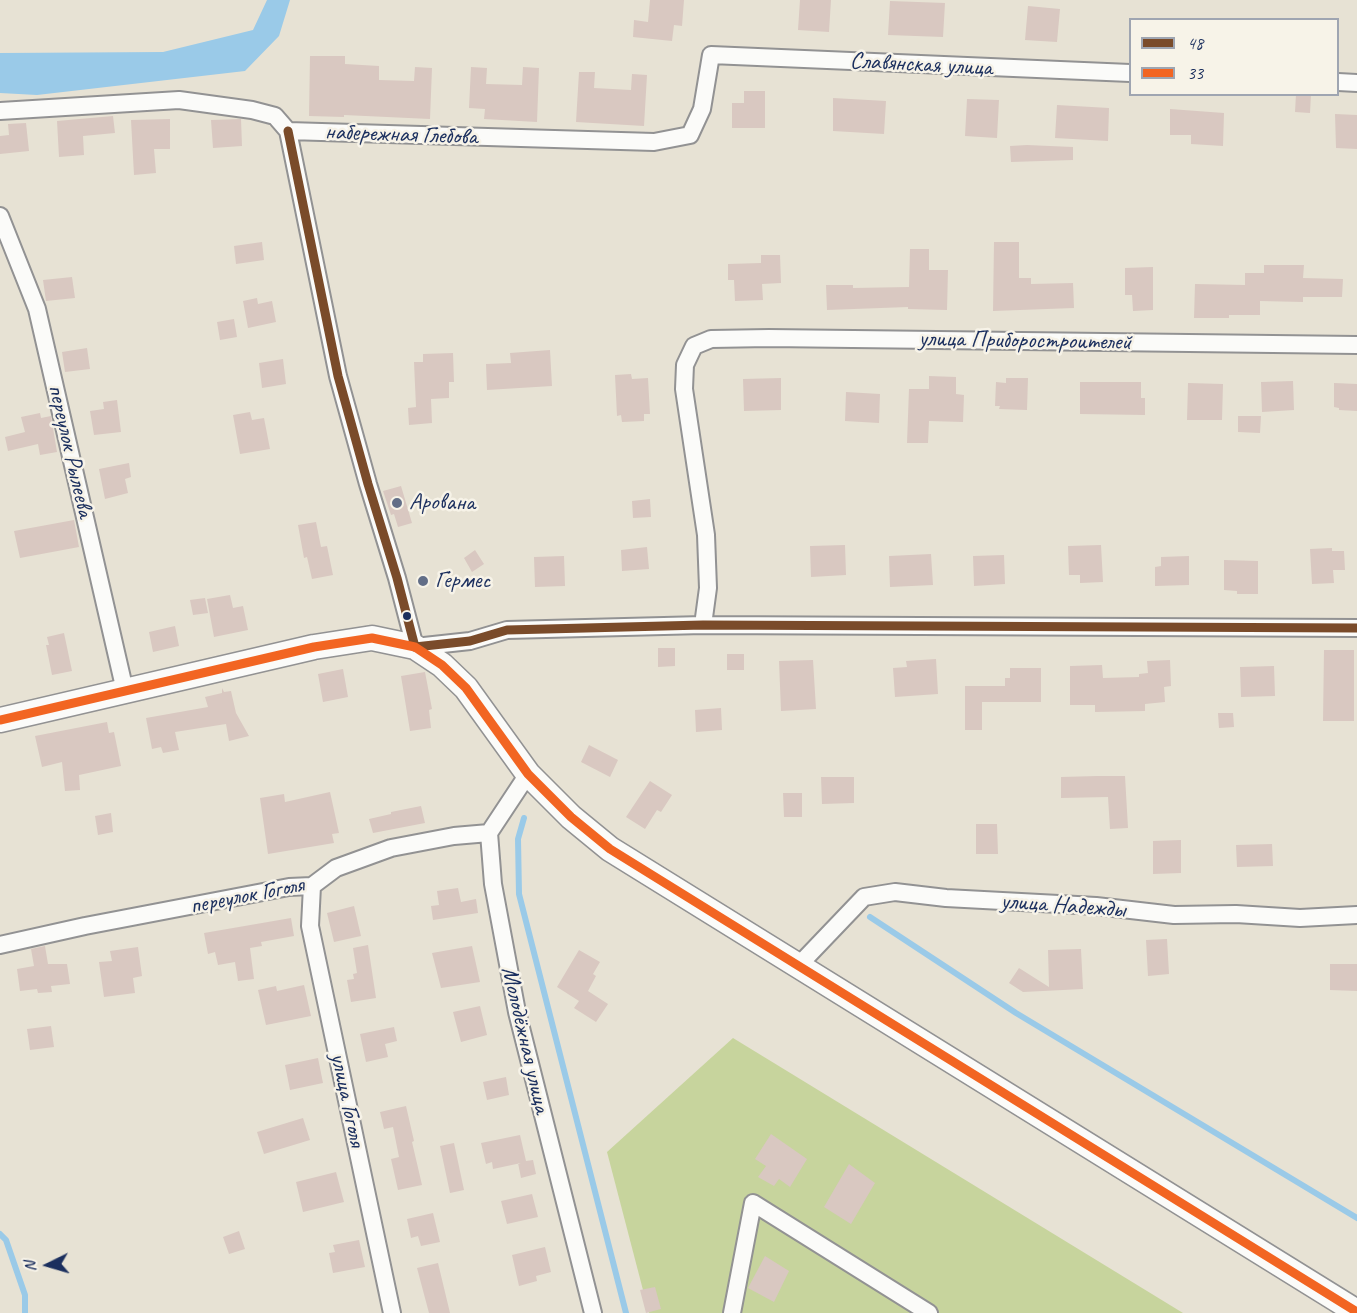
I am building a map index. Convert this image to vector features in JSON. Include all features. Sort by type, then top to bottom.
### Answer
[{"type":"street","name":"Славянская улица","points":[[711,55],[1129,74]]},
{"type":"street","name":"набережная Глебова","points":[[288,131],[654,142],[690,135],[702,109],[711,55]]},
{"type":"street","points":[[1339,82],[1357,83]]},
{"type":"street","points":[[0,111],[179,100],[252,110],[274,116],[288,131],[338,376],[415,647],[442,665],[466,688],[528,774],[571,817],[610,849],[1357,1312]]},
{"type":"street","name":"переулок Рылеева","points":[[0,216],[37,309],[125,691]]},
{"type":"street","name":"улица Приборостроителей","points":[[703,625],[708,588],[706,535],[684,389],[685,365],[694,346],[711,339],[769,338],[1357,345]]},
{"type":"street","points":[[0,720],[314,647],[372,638],[415,647],[470,641],[507,630],[703,625],[1357,628]]},
{"type":"street","points":[[489,833],[528,774]]},
{"type":"street","name":"переулок Гоголя","points":[[0,945],[85,926],[289,887],[312,886],[336,868],[391,848],[454,836],[489,833]]},
{"type":"street","name":"Молодёжная улица","points":[[489,833],[493,884],[517,1012],[593,1313]]},
{"type":"street","name":"улица Гоголя","points":[[312,886],[310,926],[392,1313]]},
{"type":"street","name":"улица Надежды","points":[[799,965],[864,897],[895,892],[946,898],[1096,906],[1174,915],[1236,914],[1300,918],[1357,915]]},
{"type":"street","points":[[732,1313],[753,1203],[929,1313]]},
{"type":"green space","points":[[733,1038],[1183,1313],[649,1313],[607,1152]]},
{"type":"water","points":[[267,0],[290,0],[279,36],[245,71],[37,95],[0,93],[0,53],[163,52],[253,30]]},
{"type":"building","points":[[650,0],[684,0],[682,26],[674,25],[672,41],[633,37],[634,20],[648,22]]},
{"type":"building","points":[[800,0],[831,0],[829,32],[798,30]]},
{"type":"building","points":[[890,1],[945,3],[943,37],[888,35]]},
{"type":"building","points":[[1028,6],[1060,9],[1057,42],[1025,40]]},
{"type":"building","points":[[310,56],[345,56],[345,64],[379,66],[379,80],[414,81],[415,67],[432,68],[430,119],[344,115],[344,117],[309,116]]},
{"type":"building","points":[[471,67],[487,68],[486,84],[522,85],[523,67],[539,68],[537,122],[484,119],[485,109],[469,108]]},
{"type":"building","points":[[579,72],[595,72],[594,88],[631,90],[632,74],[647,75],[644,126],[576,122]]},
{"type":"building","points":[[744,91],[765,91],[765,128],[732,128],[732,103],[744,103]]},
{"type":"building","points":[[1296,96],[1311,96],[1310,113],[1295,112]]},
{"type":"building","points":[[833,98],[886,101],[884,134],[833,131]]},
{"type":"building","points":[[967,99],[999,100],[997,138],[965,136]]},
{"type":"building","points":[[1057,105],[1109,108],[1108,141],[1055,138]]},
{"type":"building","points":[[1170,109],[1224,113],[1223,146],[1191,144],[1191,135],[1170,135]]},
{"type":"building","points":[[1335,114],[1357,115],[1357,149],[1336,148]]},
{"type":"building","points":[[113,116],[115,133],[83,136],[84,155],[59,157],[57,121]]},
{"type":"building","points":[[170,119],[170,149],[154,149],[156,173],[134,175],[131,120]]},
{"type":"building","points":[[241,119],[242,146],[213,148],[211,120]]},
{"type":"building","points":[[26,123],[29,151],[0,154],[0,136],[9,135],[8,124]]},
{"type":"building","points":[[1010,146],[1073,147],[1073,160],[1011,162]]},
{"type":"building","points":[[262,242],[264,260],[236,264],[234,246]]},
{"type":"building","points":[[994,242],[1019,242],[1019,278],[1031,278],[1031,284],[1073,283],[1074,308],[993,311]]},
{"type":"building","points":[[910,249],[929,249],[929,270],[948,270],[947,310],[908,309],[908,307],[827,310],[826,285],[853,285],[853,288],[909,287]]},
{"type":"building","points":[[761,255],[780,255],[781,283],[762,284],[763,300],[735,301],[734,280],[728,280],[728,264],[761,263]]},
{"type":"building","points":[[1264,265],[1304,265],[1303,278],[1343,279],[1342,297],[1303,297],[1303,302],[1260,301],[1260,315],[1194,318],[1195,284],[1245,285],[1245,273],[1264,273]]},
{"type":"building","points":[[1153,267],[1153,310],[1133,311],[1132,295],[1125,295],[1125,268]]},
{"type":"building","points":[[72,277],[75,298],[46,301],[43,280]]},
{"type":"building","points":[[257,298],[258,304],[272,301],[276,322],[248,328],[243,301]]},
{"type":"building","points":[[234,319],[237,337],[220,340],[217,322]]},
{"type":"building","points":[[87,348],[90,369],[65,372],[62,352]]},
{"type":"building","points":[[550,350],[552,386],[487,390],[486,364],[511,363],[510,353]]},
{"type":"building","points":[[453,353],[454,382],[449,382],[449,398],[431,399],[432,423],[409,425],[408,408],[416,407],[414,362],[423,362],[423,354]]},
{"type":"building","points":[[283,359],[286,384],[262,388],[259,363]]},
{"type":"building","points":[[631,374],[632,379],[648,378],[650,414],[644,414],[644,421],[622,422],[621,415],[617,416],[615,375]]},
{"type":"building","points":[[929,376],[956,377],[956,394],[964,395],[963,422],[929,421],[928,443],[907,443],[909,389],[929,389]]},
{"type":"building","points":[[781,378],[781,410],[744,411],[743,379]]},
{"type":"building","points":[[1006,378],[1028,378],[1027,410],[999,409],[1000,406],[995,406],[996,382],[1006,383]]},
{"type":"building","points":[[1293,381],[1294,410],[1262,412],[1261,382]]},
{"type":"building","points":[[1080,382],[1141,382],[1141,398],[1145,398],[1145,415],[1080,414]]},
{"type":"building","points":[[1188,383],[1223,384],[1222,420],[1187,420]]},
{"type":"building","points":[[1334,383],[1357,384],[1357,411],[1339,410],[1334,407]]},
{"type":"building","points":[[846,392],[880,394],[879,423],[845,421]]},
{"type":"building","points":[[117,400],[121,432],[94,435],[90,411],[104,409],[103,402]]},
{"type":"building","points":[[250,412],[252,420],[264,418],[270,449],[240,454],[233,415]]},
{"type":"building","points":[[40,413],[41,418],[51,416],[57,452],[40,455],[38,444],[8,451],[5,437],[25,432],[21,417]]},
{"type":"building","points":[[1238,416],[1261,416],[1260,433],[1238,432]]},
{"type":"building","points":[[129,463],[131,477],[125,479],[128,493],[105,499],[99,469]]},
{"type":"building","name":"Арована","points":[[401,486],[412,523],[398,527],[394,514],[391,515],[383,491]]},
{"type":"building","points":[[650,499],[651,517],[633,518],[632,501]]},
{"type":"building","points":[[74,520],[79,547],[20,558],[14,531]]},
{"type":"building","points":[[316,522],[321,547],[327,546],[333,575],[312,579],[307,557],[304,558],[298,525]]},
{"type":"building","points":[[845,545],[846,575],[811,577],[810,546]]},
{"type":"building","points":[[1101,545],[1103,582],[1080,583],[1080,575],[1069,575],[1068,546]]},
{"type":"building","points":[[647,547],[649,569],[622,571],[621,550]]},
{"type":"building","points":[[1332,548],[1332,551],[1344,551],[1345,570],[1333,570],[1334,583],[1312,584],[1310,549]]},
{"type":"building","points":[[475,550],[484,564],[472,572],[464,558]]},
{"type":"building","points":[[931,554],[933,585],[890,587],[889,556]]},
{"type":"building","points":[[1004,555],[1005,584],[974,586],[973,556]]},
{"type":"building","points":[[564,556],[565,586],[535,587],[534,557]]},
{"type":"building","points":[[1189,556],[1189,585],[1155,586],[1155,567],[1161,566],[1161,557]]},
{"type":"building","points":[[1224,560],[1258,561],[1258,594],[1237,594],[1237,591],[1224,590]]},
{"type":"building","points":[[230,595],[233,608],[243,606],[248,630],[214,637],[207,599]]},
{"type":"building","points":[[205,598],[208,613],[193,615],[190,600]]},
{"type":"building","points":[[175,626],[179,646],[153,652],[149,632]]},
{"type":"building","points":[[64,633],[72,671],[52,675],[46,645],[49,645],[47,637]]},
{"type":"building","points":[[658,648],[675,648],[675,666],[658,667]]},
{"type":"building","points":[[1324,650],[1354,650],[1354,721],[1323,721]]},
{"type":"building","points":[[727,654],[744,654],[744,670],[727,670]]},
{"type":"building","points":[[936,659],[938,694],[895,697],[893,668],[907,667],[906,661]]},
{"type":"building","points":[[813,660],[816,709],[781,711],[779,661]]},
{"type":"building","points":[[1170,660],[1171,686],[1164,687],[1165,702],[1145,704],[1145,711],[1095,712],[1095,705],[1070,705],[1070,666],[1102,665],[1103,678],[1139,677],[1139,674],[1148,673],[1147,661]]},
{"type":"building","points":[[1274,666],[1275,696],[1241,697],[1240,667]]},
{"type":"building","points":[[1010,668],[1041,668],[1041,702],[982,702],[982,730],[965,730],[965,686],[1005,686],[1005,678],[1010,678]]},
{"type":"building","points":[[343,669],[348,697],[323,702],[318,674]]},
{"type":"building","points":[[425,672],[432,709],[429,710],[431,728],[410,731],[401,676]]},
{"type":"building","points":[[222,688],[224,692],[231,691],[236,713],[249,736],[229,741],[226,724],[175,732],[179,750],[163,753],[161,747],[152,749],[146,718],[208,707],[205,697],[222,693]]},
{"type":"building","points":[[721,708],[722,730],[696,732],[695,710]]},
{"type":"building","points":[[1218,713],[1233,713],[1234,727],[1219,728]]},
{"type":"building","points":[[107,722],[109,733],[114,732],[121,766],[79,775],[80,790],[65,791],[62,762],[42,767],[35,736]]},
{"type":"building","points":[[589,745],[618,760],[610,777],[581,762]]},
{"type":"building","points":[[1125,776],[1128,828],[1110,829],[1108,797],[1061,798],[1061,777]]},
{"type":"building","points":[[821,777],[854,777],[854,803],[822,804]]},
{"type":"building","points":[[650,781],[672,795],[661,812],[657,810],[645,829],[626,817]]},
{"type":"building","points":[[330,792],[339,833],[332,834],[334,843],[268,854],[260,798],[284,794],[285,802]]},
{"type":"building","points":[[783,793],[802,793],[802,817],[784,817]]},
{"type":"building","points":[[421,806],[425,823],[373,833],[369,819]]},
{"type":"building","points":[[111,813],[113,832],[98,835],[95,816]]},
{"type":"building","points":[[976,824],[997,824],[998,854],[976,854]]},
{"type":"building","points":[[1181,840],[1181,873],[1153,874],[1153,841]]},
{"type":"building","points":[[1272,844],[1273,866],[1237,867],[1236,845]]},
{"type":"building","points":[[458,888],[461,902],[476,899],[478,913],[433,920],[431,906],[439,905],[437,891]]},
{"type":"building","points":[[354,906],[361,936],[334,942],[327,913]]},
{"type":"building","points":[[291,918],[294,936],[261,942],[262,946],[250,948],[254,979],[238,981],[235,962],[218,965],[215,952],[208,954],[204,933]]},
{"type":"building","points":[[1167,939],[1169,974],[1148,976],[1146,940]]},
{"type":"building","points":[[368,945],[376,998],[351,1002],[347,980],[354,979],[353,974],[357,973],[353,948]]},
{"type":"building","points":[[45,946],[48,964],[67,964],[70,984],[51,986],[52,992],[38,993],[37,989],[20,991],[17,969],[34,966],[31,949]]},
{"type":"building","points":[[472,946],[480,982],[441,988],[432,953]]},
{"type":"building","points":[[138,947],[142,976],[133,978],[135,993],[104,997],[99,962],[112,961],[110,951]]},
{"type":"building","points":[[1081,949],[1083,989],[1023,992],[1009,983],[1019,968],[1049,987],[1048,950]]},
{"type":"building","points":[[579,950],[600,962],[593,974],[596,976],[588,991],[608,1004],[596,1022],[574,1008],[579,1001],[557,987]]},
{"type":"building","points":[[1330,964],[1357,964],[1357,991],[1330,990]]},
{"type":"building","points":[[304,985],[311,1016],[266,1025],[258,990],[276,986],[277,991]]},
{"type":"building","points":[[480,1006],[487,1035],[461,1042],[453,1012]]},
{"type":"building","points":[[51,1026],[54,1047],[30,1050],[27,1029]]},
{"type":"building","points":[[394,1027],[397,1041],[385,1044],[388,1057],[366,1062],[360,1034]]},
{"type":"building","points":[[318,1058],[323,1083],[290,1090],[285,1065]]},
{"type":"building","points":[[506,1077],[509,1095],[487,1100],[483,1082]]},
{"type":"building","points":[[406,1106],[422,1185],[398,1190],[391,1159],[399,1157],[393,1127],[384,1129],[380,1112]]},
{"type":"building","points":[[303,1118],[310,1140],[264,1154],[257,1132]]},
{"type":"building","points":[[771,1134],[807,1159],[790,1187],[779,1179],[774,1186],[758,1177],[766,1166],[755,1159]]},
{"type":"building","points":[[520,1135],[526,1161],[533,1160],[536,1174],[521,1178],[518,1164],[493,1169],[492,1162],[486,1164],[481,1143]]},
{"type":"building","points":[[454,1143],[464,1190],[450,1193],[440,1146]]},
{"type":"building","points":[[849,1164],[875,1183],[851,1224],[824,1207]]},
{"type":"building","points":[[336,1172],[344,1202],[303,1212],[296,1182]]},
{"type":"building","points":[[532,1194],[538,1217],[507,1224],[501,1201]]},
{"type":"building","points":[[433,1213],[440,1242],[421,1246],[418,1236],[411,1238],[407,1219]]},
{"type":"building","points":[[239,1231],[245,1249],[229,1254],[223,1237]]},
{"type":"building","points":[[359,1240],[365,1267],[333,1273],[329,1253],[335,1252],[333,1245]]},
{"type":"building","points":[[545,1247],[551,1272],[536,1276],[537,1281],[519,1286],[512,1255]]},
{"type":"building","points":[[765,1256],[789,1271],[774,1302],[748,1288]]},
{"type":"building","points":[[438,1263],[450,1313],[429,1313],[417,1268]]},
{"type":"building","points":[[655,1287],[661,1309],[646,1313],[640,1290]]},
{"type":"waterway","points":[[524,818],[518,839],[519,894],[626,1313]]},
{"type":"waterway","points":[[870,917],[1016,1013],[1357,1218]]},
{"type":"waterway","points":[[0,1234],[6,1240],[25,1295],[25,1313]]},
{"type":"transit line","name":"48","points":[[288,131],[338,376],[415,647],[470,641],[507,630],[703,625],[1357,628]]},
{"type":"transit line","name":"33","points":[[0,720],[314,647],[372,638],[415,647],[442,665],[466,688],[528,774],[571,817],[610,849],[1357,1312]]},
{"type":"place","name":"Арована","points":[[397,503]]},
{"type":"place","name":"Гермес","points":[[423,581]]}]
